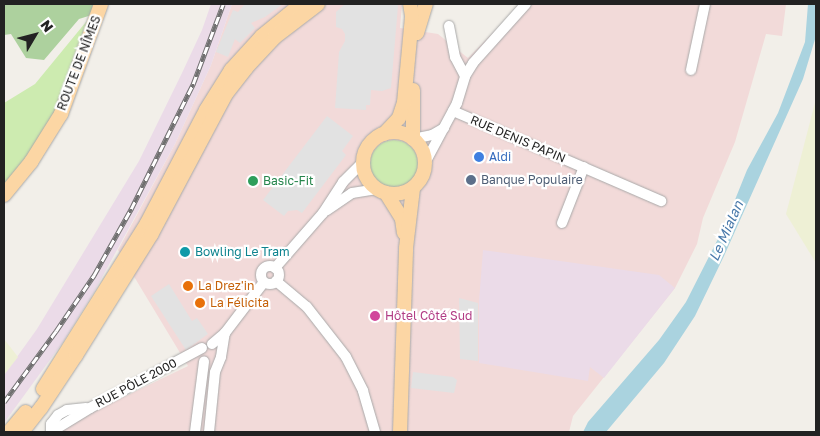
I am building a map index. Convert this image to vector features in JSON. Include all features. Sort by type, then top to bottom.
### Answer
[{"type":"main road","name":"ROUTE DE NÎMES","points":[[4,195],[31,162],[60,114],[101,4]]},
{"type":"main road","points":[[9,432],[40,394],[116,273],[162,197],[206,110],[231,70],[262,36],[301,4]]},
{"type":"main road","points":[[22,432],[41,408],[76,355],[151,235],[226,94],[246,68],[275,36],[318,4]]},
{"type":"main road","points":[[406,248],[402,219],[382,191],[365,173],[363,162],[371,143],[384,134],[399,118],[404,103],[412,16],[410,4]]},
{"type":"main road","points":[[413,139],[412,107],[416,42],[426,4]]},
{"type":"main road","points":[[382,191],[400,194],[413,188],[422,177],[425,163],[424,154],[413,139],[400,133],[384,134]]},
{"type":"main road","points":[[400,432],[406,248],[413,188]]},
{"type":"street","points":[[425,163],[453,111],[465,76],[485,48],[526,4]]},
{"type":"street","points":[[691,70],[705,4]]},
{"type":"street","points":[[449,26],[455,57],[465,76]]},
{"type":"street","name":"RUE DENIS PAPIN","points":[[453,111],[661,201]]},
{"type":"street","points":[[413,139],[432,135],[445,127]]},
{"type":"street","points":[[275,268],[323,213],[344,182],[363,162]]},
{"type":"street","points":[[562,223],[584,167]]},
{"type":"street","points":[[323,213],[352,193],[382,191]]},
{"type":"street","points":[[269,266],[275,268],[278,274],[276,281],[270,284],[264,282],[261,277],[264,268],[269,266]]},
{"type":"street","points":[[276,281],[312,313],[346,356],[363,391],[375,432]]},
{"type":"street","name":"RUE PÔLE 2000","points":[[51,432],[90,408],[183,358],[212,348],[225,334],[264,282]]},
{"type":"street","points":[[195,432],[203,362],[201,356],[212,348],[221,357],[217,363],[209,432]]},
{"type":"street","name":"RUE PÔLE 2000","points":[[183,358],[203,362]]},
{"type":"street","points":[[203,362],[211,365],[217,363]]},
{"type":"shaded area","points":[[211,4],[232,4],[211,65],[175,144],[94,292],[63,342],[4,423],[4,375],[37,329],[139,161],[202,30]]},
{"type":"shaded area","points":[[232,4],[402,4],[400,28],[438,34],[468,58],[521,4],[786,4],[782,36],[766,34],[735,142],[703,218],[697,244],[675,288],[573,416],[569,432],[60,432],[95,411],[188,366],[118,250],[175,144],[211,65]]},
{"type":"shaded area","points":[[245,4],[283,4],[265,17],[251,23],[255,28],[240,43],[235,39],[228,57],[216,52],[233,10],[238,12]]},
{"type":"shaded area","points":[[345,4],[397,4],[398,6],[391,88],[382,91],[371,90],[370,105],[366,105],[366,110],[335,108],[339,52],[345,41],[345,34],[342,29],[336,27],[336,12]]},
{"type":"shaded area","points":[[327,116],[353,136],[342,151],[346,155],[302,213],[297,210],[288,211],[284,216],[263,200]]},
{"type":"shaded area","points":[[483,250],[659,275],[675,288],[604,378],[590,367],[588,381],[479,363],[479,301]]},
{"type":"shaded area","points":[[169,284],[192,321],[197,318],[208,334],[186,350],[151,296]]},
{"type":"shaded area","points":[[459,298],[478,303],[478,361],[460,359]]},
{"type":"shaded area","points":[[413,372],[453,377],[457,380],[454,393],[411,388]]},
{"type":"green space","points":[[4,4],[100,4],[98,13],[79,19],[44,60],[26,58],[11,34],[4,35]]},
{"type":"green space","points":[[90,17],[61,114],[4,195],[4,103],[35,84]]},
{"type":"green space","points":[[816,99],[816,263],[786,214]]},
{"type":"green space","points":[[394,140],[403,142],[411,147],[416,155],[418,164],[416,173],[411,181],[403,186],[394,188],[385,186],[377,181],[372,173],[370,164],[372,155],[377,147],[385,142]]},
{"type":"green space","points":[[4,339],[18,357],[4,375]]},
{"type":"water","name":"Le Mialan","points":[[808,4],[816,4],[816,36],[803,79],[724,256],[695,316],[664,363],[606,432],[583,432],[588,422],[659,340],[686,302],[724,227],[747,170],[778,113],[805,42]]},
{"type":"railway","points":[[4,402],[94,275],[131,209],[193,84],[223,4]]},
{"type":"place","name":"Aldi","points":[[479,157]]},
{"type":"place","name":"Banque Populaire","points":[[471,180]]},
{"type":"place","name":"Basic-Fit","points":[[253,181]]},
{"type":"place","name":"Bowling Le Tram","points":[[185,252]]},
{"type":"place","name":"La Drez'in","points":[[188,286]]},
{"type":"place","name":"La Félicita","points":[[200,303]]},
{"type":"place","name":"Hôtel Côté Sud","points":[[375,316]]}]
